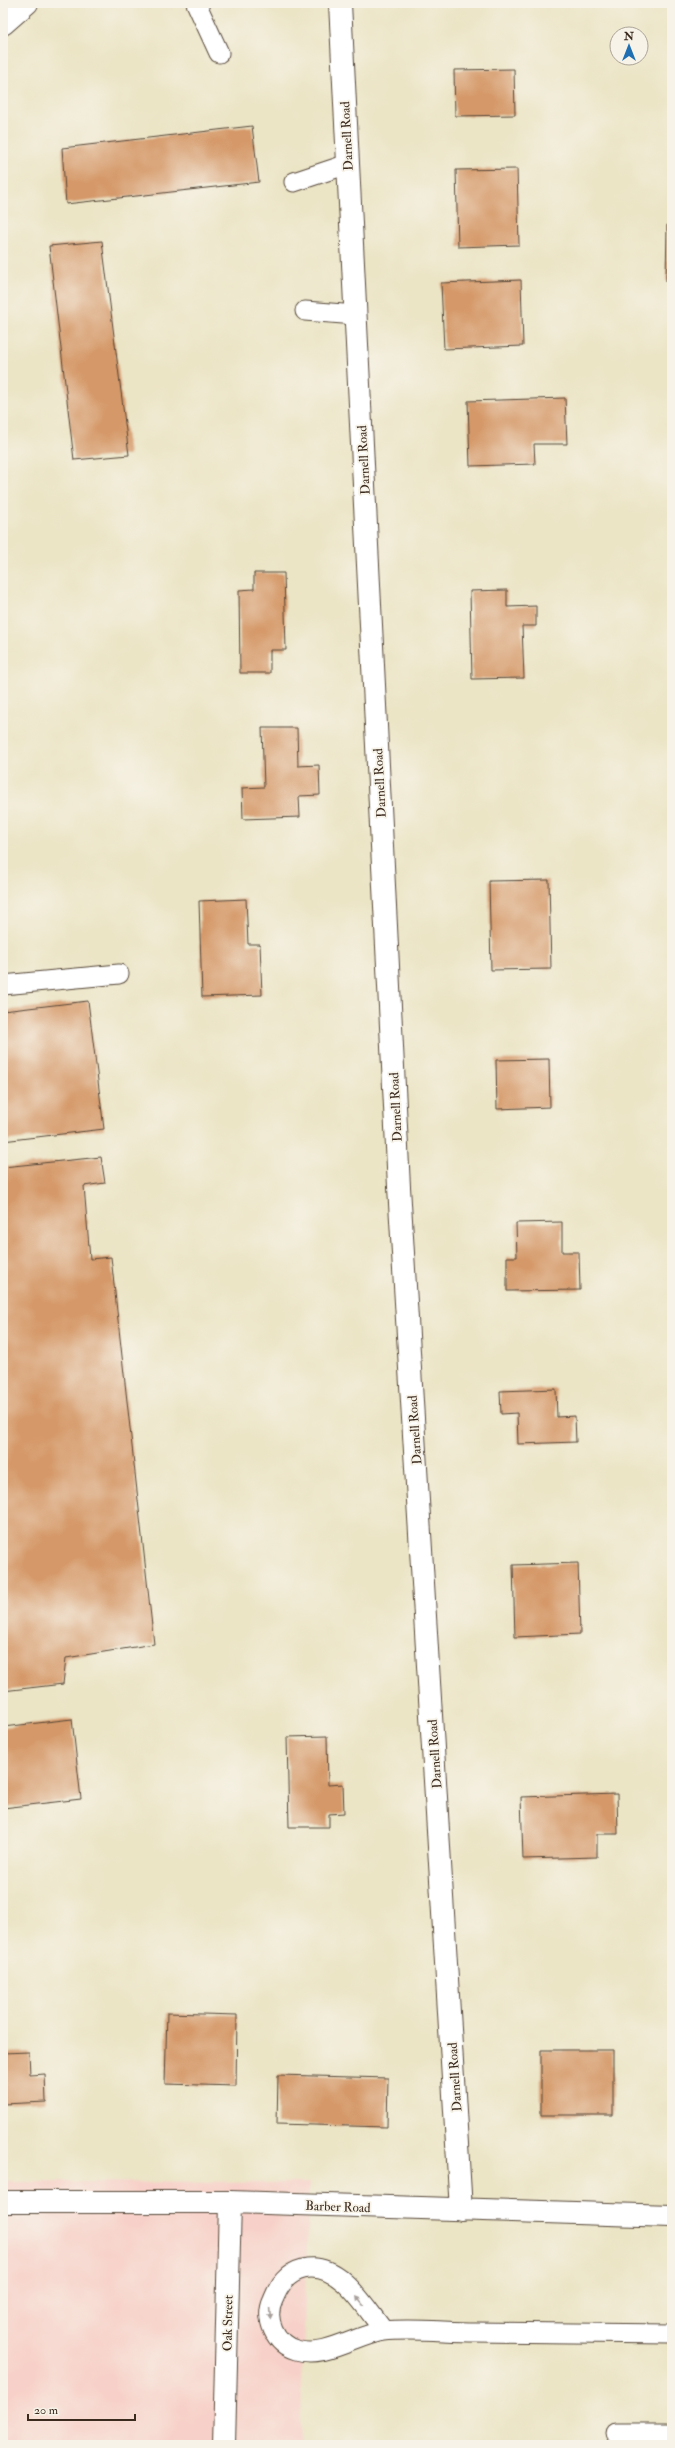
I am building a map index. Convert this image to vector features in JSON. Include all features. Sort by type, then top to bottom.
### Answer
[{"type":"street","points":[[3,24],[27,3]]},
{"type":"street","name":"Darnell Road","points":[[340,3],[399,1187],[461,2210]]},
{"type":"street","name":"Barber Road","points":[[3,2202],[230,2202],[672,2216]]},
{"type":"street","name":"Oak Street","points":[[224,2445],[230,2202]]},
{"type":"lane","points":[[196,3],[219,53]]},
{"type":"lane","points":[[294,182],[348,164]]},
{"type":"lane","points":[[305,311],[356,315]]},
{"type":"lane","points":[[3,986],[119,974]]},
{"type":"lane","points":[[384,2332],[354,2292],[330,2272],[313,2267],[293,2271],[278,2287],[270,2306],[271,2327],[281,2342],[297,2350],[320,2352],[384,2332],[672,2334]]},
{"type":"lane","points":[[615,2433],[672,2433]]},
{"type":"shaded area","points":[[3,2182],[309,2183],[300,2445],[3,2445]]},
{"type":"building","points":[[514,69],[515,115],[455,116],[454,70]]},
{"type":"building","points":[[252,126],[259,182],[66,204],[62,148]]},
{"type":"building","points":[[517,169],[519,245],[458,247],[456,170]]},
{"type":"building","points":[[667,225],[672,225],[672,281],[666,281]]},
{"type":"building","points":[[102,241],[129,455],[74,460],[49,246]]},
{"type":"building","points":[[521,280],[523,346],[444,349],[441,283]]},
{"type":"building","points":[[565,398],[567,444],[534,444],[535,464],[470,466],[468,401]]},
{"type":"building","points":[[254,573],[284,573],[286,650],[270,650],[270,673],[240,673],[239,590],[254,589]]},
{"type":"building","points":[[507,590],[507,607],[536,606],[536,626],[522,626],[524,678],[472,679],[470,591]]},
{"type":"building","points":[[262,728],[297,728],[298,766],[319,765],[320,795],[299,796],[300,817],[243,819],[242,788],[264,787]]},
{"type":"building","points":[[549,880],[551,969],[491,970],[489,881]]},
{"type":"building","points":[[246,899],[248,944],[260,944],[262,995],[202,997],[199,901]]},
{"type":"building","points":[[88,1001],[104,1129],[3,1141],[3,1011]]},
{"type":"building","points":[[549,1059],[550,1107],[497,1109],[496,1060]]},
{"type":"building","points":[[101,1157],[105,1183],[84,1186],[90,1259],[111,1257],[154,1644],[66,1658],[63,1684],[3,1691],[3,1167]]},
{"type":"building","points":[[562,1222],[562,1252],[579,1252],[580,1290],[507,1291],[507,1257],[517,1257],[516,1223]]},
{"type":"building","points":[[556,1389],[557,1417],[575,1416],[576,1442],[518,1444],[517,1413],[501,1414],[500,1391]]},
{"type":"building","points":[[578,1563],[580,1634],[515,1637],[513,1565]]},
{"type":"building","points":[[72,1719],[81,1799],[3,1808],[3,1727]]},
{"type":"building","points":[[327,1736],[328,1785],[343,1784],[344,1813],[329,1814],[329,1827],[289,1827],[287,1737]]},
{"type":"building","points":[[617,1794],[618,1834],[597,1834],[597,1857],[523,1859],[521,1797]]},
{"type":"building","points":[[167,2013],[237,2015],[236,2086],[165,2084]]},
{"type":"building","points":[[541,2050],[613,2050],[613,2115],[541,2115]]},
{"type":"building","points":[[29,2052],[30,2075],[45,2074],[46,2102],[3,2104],[3,2053]]},
{"type":"building","points":[[278,2075],[388,2078],[387,2127],[277,2124]]}]
